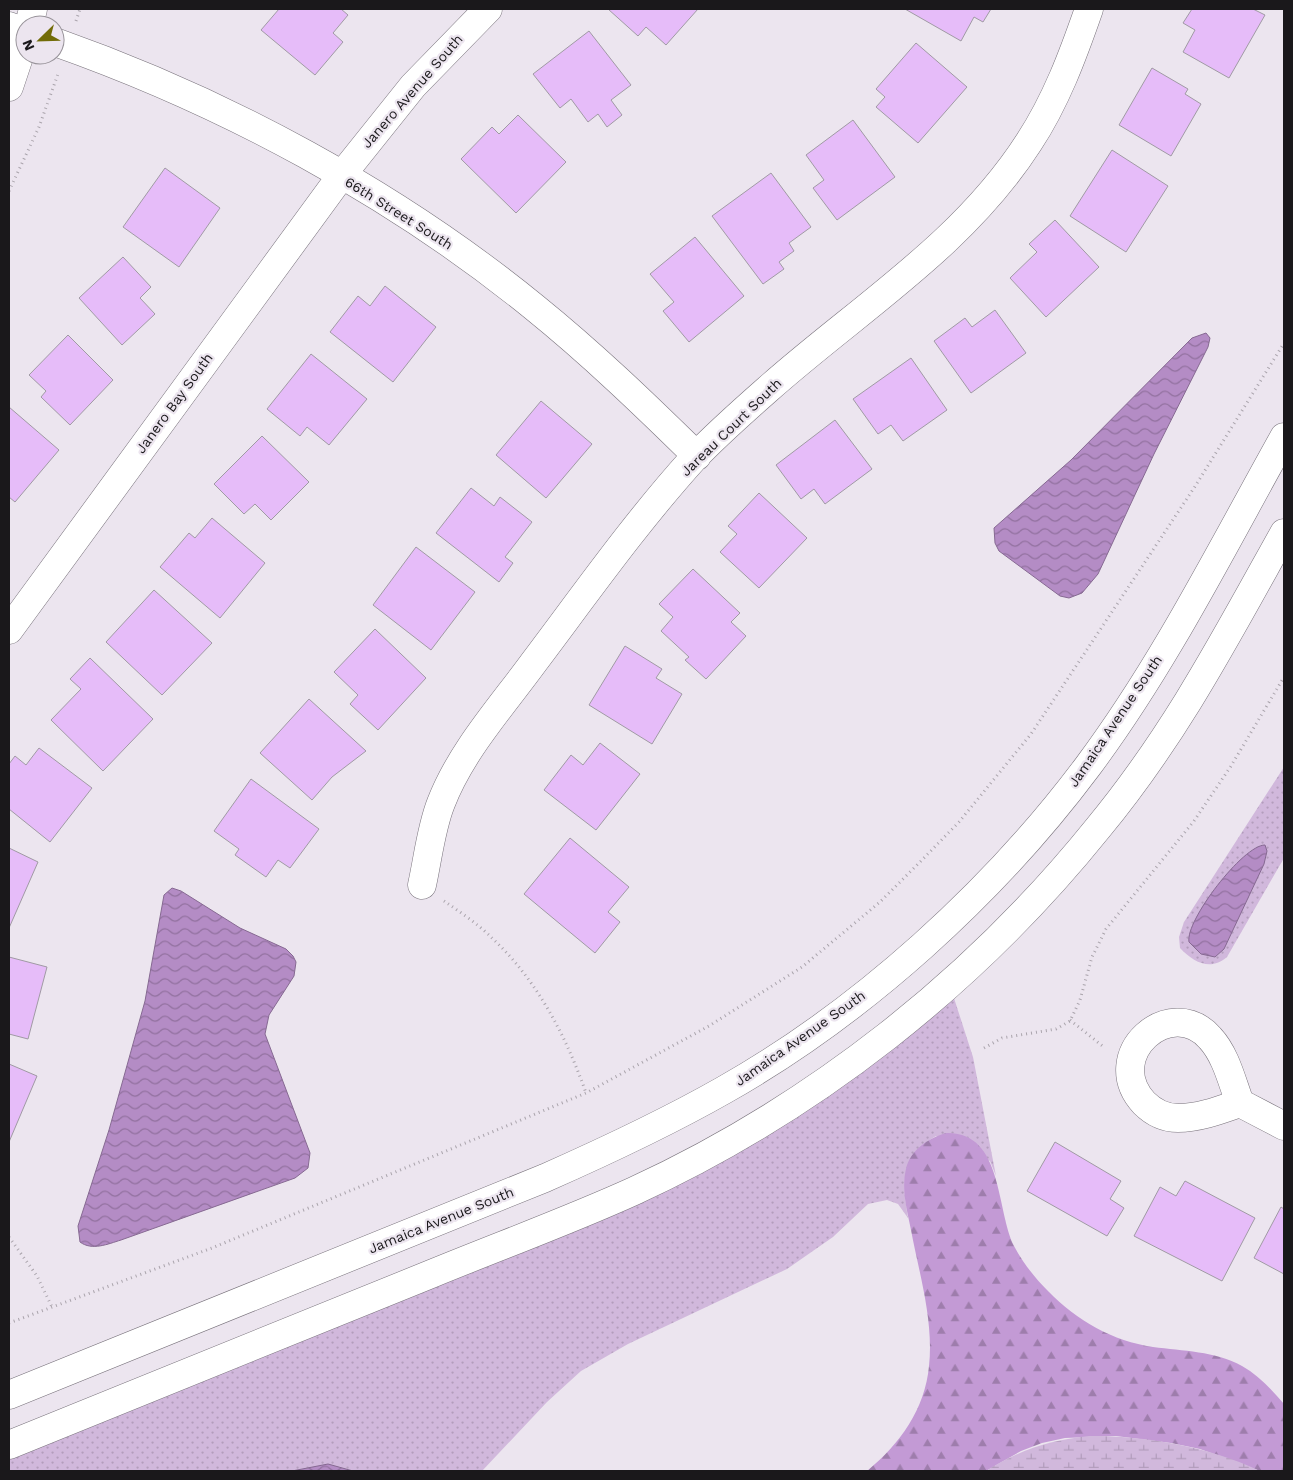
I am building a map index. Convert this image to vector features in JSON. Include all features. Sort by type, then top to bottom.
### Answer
[{"type":"street","name":"Janero Avenue South","points":[[340,176],[413,86],[488,9]]},
{"type":"street","name":"Jareau Court South","points":[[422,885],[440,804],[462,763],[610,559],[697,456],[770,387],[933,253],[982,204],[1030,141],[1052,102],[1089,9]]},
{"type":"street","name":"66th Street South","points":[[65,46],[188,96],[264,133],[396,208],[455,248],[533,306],[631,392],[697,456]]},
{"type":"street","points":[[9,87],[16,65]]},
{"type":"street","name":"Janero Bay South","points":[[9,630],[340,176]]},
{"type":"street","name":"Jamaica Avenue South","points":[[9,1395],[536,1182],[605,1152],[726,1089],[779,1056],[839,1013],[895,970],[989,882],[1037,829],[1088,766],[1132,703],[1181,622],[1284,437]]},
{"type":"street","points":[[9,1445],[635,1190],[757,1126],[848,1065],[924,1005],[999,937],[1047,888],[1097,830],[1153,756],[1190,700],[1284,533]]},
{"type":"street","points":[[1240,1103],[1195,1116],[1176,1118],[1165,1116],[1150,1108],[1138,1096],[1131,1079],[1130,1067],[1137,1044],[1150,1031],[1172,1023],[1191,1026],[1206,1033],[1218,1048],[1240,1103],[1284,1126]]},
{"type":"path","points":[[9,191],[40,127],[54,89]]},
{"type":"path","points":[[9,1323],[212,1248],[586,1093],[709,1026],[802,967],[880,902],[959,822],[1031,734],[1076,669],[1194,488],[1284,343]]},
{"type":"path","points":[[984,1048],[1002,1038],[1056,1029],[1070,1020],[1080,1000],[1092,956],[1106,929],[1194,821],[1231,766],[1284,677]]},
{"type":"path","points":[[422,885],[491,936],[520,969],[547,1008],[569,1047],[586,1093]]},
{"type":"path","points":[[1070,1020],[1130,1067]]},
{"type":"path","points":[[9,1237],[37,1276],[52,1307]]},
{"type":"green space","points":[[1284,767],[1284,858],[1227,957],[1215,964],[1197,961],[1180,948],[1179,937],[1184,922]]},
{"type":"green space","points":[[953,995],[973,1057],[996,1176],[990,1161],[936,1136],[916,1152],[906,1171],[905,1193],[908,1218],[898,1204],[887,1200],[868,1204],[833,1237],[787,1269],[628,1344],[581,1371],[547,1402],[482,1471],[9,1471],[9,1459],[535,1246]]},
{"type":"green space","points":[[946,1133],[965,1136],[978,1145],[988,1158],[995,1175],[1008,1231],[1014,1246],[1038,1281],[1071,1312],[1096,1328],[1124,1340],[1153,1347],[1210,1354],[1232,1361],[1248,1370],[1270,1388],[1284,1404],[1284,1471],[1260,1471],[1200,1449],[1116,1436],[1065,1438],[1042,1443],[1021,1451],[986,1471],[867,1471],[890,1449],[909,1425],[927,1382],[930,1349],[928,1315],[906,1207],[905,1177],[908,1162],[916,1151],[933,1138]]},
{"type":"green space","points":[[1089,1436],[1155,1440],[1176,1444],[1219,1455],[1260,1471],[986,1471],[1011,1457],[1035,1447],[1061,1440]]},
{"type":"water","points":[[1206,333],[1210,338],[1208,347],[1154,454],[1098,574],[1082,593],[1069,598],[1060,596],[999,551],[995,543],[994,528],[1071,460],[1192,338]]},
{"type":"water","points":[[1265,845],[1267,851],[1264,864],[1224,949],[1215,957],[1201,954],[1189,942],[1190,932],[1205,902],[1230,870],[1243,857],[1255,848]]},
{"type":"water","points":[[172,888],[181,891],[240,928],[286,949],[296,962],[294,976],[269,1015],[265,1034],[310,1153],[308,1168],[295,1178],[121,1240],[100,1246],[85,1245],[80,1242],[78,1226],[109,1130],[145,1001],[164,895]]},
{"type":"water","points":[[328,1464],[353,1471],[292,1471]]},
{"type":"building","points":[[279,9],[341,9],[348,15],[333,33],[343,42],[315,75],[261,30]]},
{"type":"building","points":[[608,9],[698,9],[666,45],[646,27],[638,36]]},
{"type":"building","points":[[905,9],[991,9],[983,22],[974,17],[961,41]]},
{"type":"building","points":[[1192,9],[1253,9],[1265,15],[1229,78],[1183,52],[1195,30],[1183,23]]},
{"type":"building","points":[[589,31],[631,85],[611,100],[622,115],[607,127],[598,114],[588,122],[571,99],[560,108],[533,74]]},
{"type":"building","points":[[916,43],[967,87],[918,143],[876,107],[885,97],[876,89]]},
{"type":"building","points":[[1152,68],[1188,89],[1185,94],[1201,104],[1171,156],[1119,125]]},
{"type":"building","points":[[518,115],[566,162],[516,213],[461,159],[492,127],[499,134]]},
{"type":"building","points":[[853,120],[895,177],[837,220],[813,188],[824,180],[806,155]]},
{"type":"building","points":[[1112,150],[1168,186],[1126,252],[1070,216]]},
{"type":"building","points":[[165,168],[220,208],[179,267],[123,227]]},
{"type":"building","points":[[771,173],[811,227],[789,243],[794,251],[779,262],[784,269],[763,284],[712,216]]},
{"type":"building","points":[[1055,220],[1099,267],[1046,317],[1010,278],[1037,252],[1029,244]]},
{"type":"building","points":[[695,237],[744,296],[689,342],[663,311],[674,302],[650,274]]},
{"type":"building","points":[[123,257],[151,287],[140,298],[155,314],[122,345],[79,298]]},
{"type":"building","points":[[385,286],[436,327],[393,382],[330,332],[358,296],[370,306]]},
{"type":"building","points":[[995,310],[1026,353],[971,393],[934,341],[965,318],[972,327]]},
{"type":"building","points":[[68,335],[113,380],[70,425],[41,397],[46,391],[29,375]]},
{"type":"building","points":[[311,354],[367,399],[329,445],[307,427],[300,436],[267,409]]},
{"type":"building","points":[[911,358],[947,410],[903,441],[891,425],[878,434],[853,399]]},
{"type":"building","points":[[541,401],[592,444],[546,498],[496,455]]},
{"type":"building","points":[[9,407],[59,450],[15,502],[9,497]]},
{"type":"building","points":[[835,420],[872,469],[825,504],[814,489],[801,499],[776,465]]},
{"type":"building","points":[[262,436],[309,482],[271,520],[255,504],[244,514],[214,484]]},
{"type":"building","points":[[471,488],[494,506],[500,497],[532,522],[505,557],[513,563],[499,582],[436,533]]},
{"type":"building","points":[[759,493],[807,538],[759,588],[720,552],[737,534],[728,526]]},
{"type":"building","points":[[212,518],[265,563],[220,618],[160,567],[189,533],[195,538]]},
{"type":"building","points":[[416,547],[475,592],[431,650],[373,605]]},
{"type":"building","points":[[693,569],[740,613],[731,622],[746,636],[706,679],[685,660],[689,657],[661,631],[673,617],[659,604]]},
{"type":"building","points":[[154,590],[212,643],[162,695],[106,642]]},
{"type":"building","points":[[375,629],[426,678],[378,730],[350,704],[358,695],[334,672]]},
{"type":"building","points":[[625,646],[662,669],[656,678],[682,694],[652,744],[589,705]]},
{"type":"building","points":[[90,658],[153,719],[103,771],[51,720],[81,689],[70,679]]},
{"type":"building","points":[[309,699],[366,751],[332,777],[312,800],[260,753]]},
{"type":"building","points":[[600,743],[640,774],[596,830],[544,790],[571,755],[583,765]]},
{"type":"building","points":[[39,748],[92,788],[50,842],[9,809],[9,764],[15,756],[26,765]]},
{"type":"building","points":[[251,779],[319,829],[290,868],[278,860],[266,877],[235,855],[239,849],[214,831]]},
{"type":"building","points":[[570,838],[629,887],[608,912],[620,922],[595,953],[524,894]]},
{"type":"building","points":[[9,848],[38,862],[9,928]]},
{"type":"building","points":[[9,957],[47,967],[28,1039],[9,1034]]},
{"type":"building","points":[[9,1064],[37,1076],[9,1142]]},
{"type":"building","points":[[1055,1142],[1121,1181],[1110,1199],[1124,1208],[1107,1236],[1027,1191]]},
{"type":"building","points":[[1185,1181],[1255,1218],[1222,1281],[1134,1236],[1160,1187],[1176,1196]]},
{"type":"building","points":[[1281,1207],[1284,1209],[1284,1274],[1254,1258]]}]
